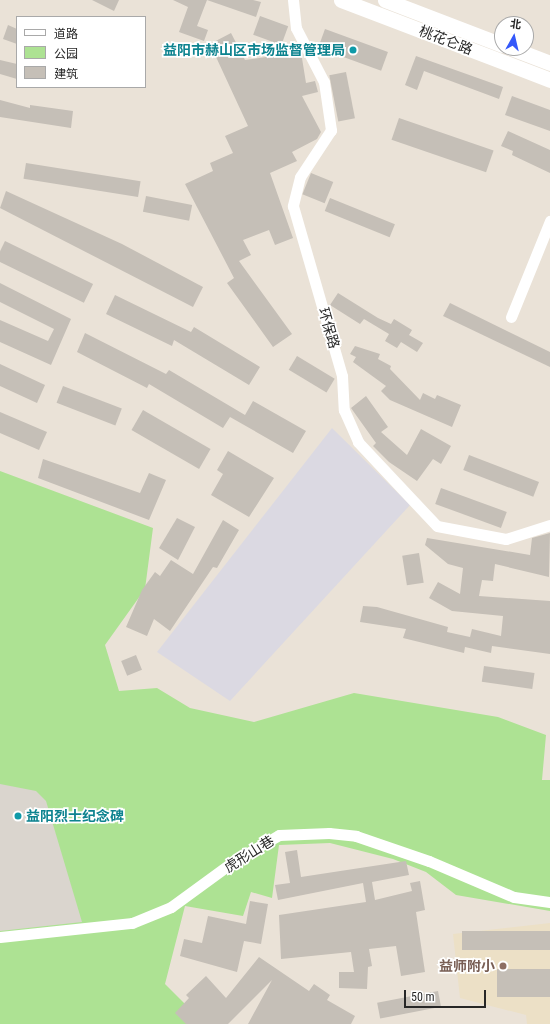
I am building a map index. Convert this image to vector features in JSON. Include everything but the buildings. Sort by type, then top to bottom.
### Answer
[{"type":"main road","name":"桃花仑路","points":[[341,0],[550,80]]},
{"type":"main road","name":"桃花仑路","points":[[385,0],[494,42]]},
{"type":"main road","points":[[532,56],[550,63]]},
{"type":"street","name":"环保路","points":[[294,0],[296,28],[324,82],[331,130],[300,177],[294,206],[342,376],[344,410],[358,442],[437,526],[506,539],[550,525]]},
{"type":"street","points":[[511,317],[550,221]]},
{"type":"street","name":"虎形山巷","points":[[0,937],[132,923],[171,907],[234,861],[279,835],[329,833],[356,836],[428,861],[514,897],[550,902]]},
{"type":"shaded area","points":[[332,428],[410,505],[230,701],[157,652]]},
{"type":"shaded area","points":[[0,784],[36,791],[46,801],[82,922],[0,931]]},
{"type":"shaded area","name":"益师附小","points":[[550,923],[550,1024],[527,1024],[526,1015],[460,998],[453,934]]},
{"type":"green space","points":[[0,471],[153,528],[145,589],[105,645],[119,691],[157,688],[190,708],[254,722],[354,693],[498,717],[546,735],[542,780],[550,780],[550,911],[456,895],[426,872],[393,859],[330,843],[279,845],[272,898],[251,892],[243,916],[185,906],[165,984],[199,1018],[195,1024],[0,1024]]},
{"type":"place","name":"益阳市赫山区市场监督管理局","points":[[353,50]]},
{"type":"place","name":"益阳烈士纪念碑","points":[[18,816]]},
{"type":"place","name":"益师附小","points":[[503,966]]}]
